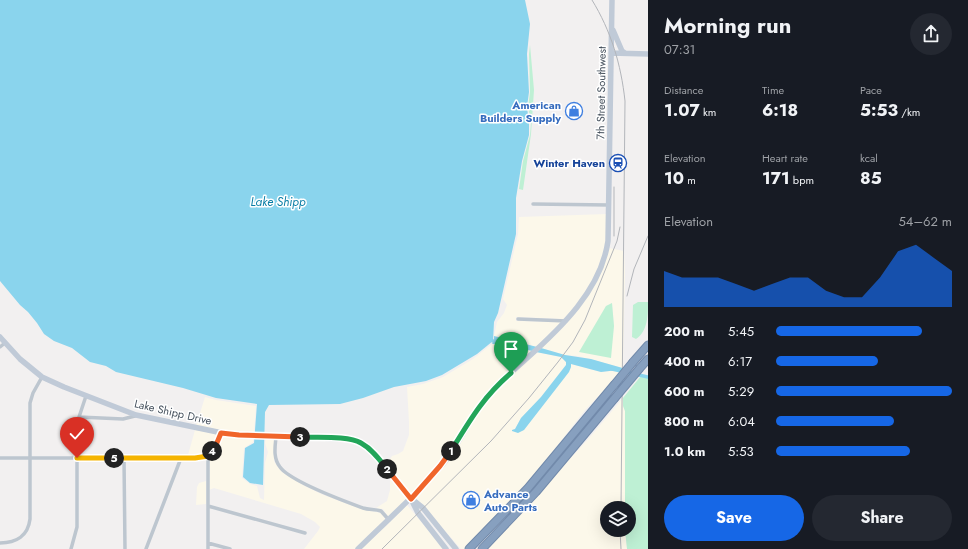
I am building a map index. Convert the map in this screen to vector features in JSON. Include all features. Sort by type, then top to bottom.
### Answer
[{"type":"highway","points":[[469,549],[528,488],[648,345]]},
{"type":"highway","points":[[482,549],[536,492],[648,359]]},
{"type":"street","name":"7th Street Southwest","points":[[358,549],[411,499],[447,458],[475,412],[487,396],[566,321],[592,286],[603,265],[608,241],[612,0]]},
{"type":"street","points":[[612,27],[622,51],[626,54]]},
{"type":"street","points":[[611,54],[648,54]]},
{"type":"street","points":[[533,204],[609,205]]},
{"type":"street","points":[[518,319],[566,321]]},
{"type":"street","name":"Lake Shipp Drive","points":[[0,337],[2,345],[42,376],[86,396],[136,415],[221,433],[250,436],[345,439],[361,442],[376,456],[411,499]]},
{"type":"street","points":[[0,543],[9,543],[18,540],[24,535],[28,527],[30,519],[30,403],[42,376]]},
{"type":"street","points":[[71,549],[77,527],[77,429],[79,416],[86,396]]},
{"type":"street","points":[[79,416],[123,419],[136,415]]},
{"type":"street","points":[[208,549],[208,456],[216,445],[221,433]]},
{"type":"street","points":[[274,436],[276,461],[283,470],[304,484],[322,492],[362,507],[382,511],[389,520]]},
{"type":"street","points":[[0,458],[195,458],[208,456]]},
{"type":"street","points":[[124,458],[125,549]]},
{"type":"street","points":[[146,549],[181,458]]},
{"type":"street","points":[[411,499],[418,513],[446,549]]},
{"type":"street","points":[[411,499],[423,508],[456,549]]},
{"type":"street","points":[[208,506],[305,533]]},
{"type":"street","points":[[208,543],[230,549]]},
{"type":"shaded area","points":[[607,214],[606,248],[591,285],[565,319],[516,317],[516,321],[562,322],[537,347],[494,336],[497,322],[504,313],[507,305],[503,299],[518,234],[519,217]]},
{"type":"shaded area","points":[[609,248],[624,251],[623,368],[541,348],[601,273]],"holes":[[[612,303],[614,326],[612,342],[600,319],[606,306]]]},
{"type":"shaded area","points":[[492,344],[505,344],[532,351],[500,380],[463,428],[446,457],[411,496],[390,470],[390,459],[392,456],[403,451],[409,435],[407,387],[423,384],[443,377],[473,359]]},
{"type":"shaded area","points":[[536,352],[561,357],[566,362],[566,365],[541,397],[521,418],[515,429],[513,429],[516,432],[524,430],[570,369],[571,364],[601,372],[618,370],[623,371],[585,410],[525,487],[466,549],[461,549],[415,497],[492,393]]},
{"type":"shaded area","points":[[205,397],[256,406],[254,434],[232,433],[196,426]]},
{"type":"shaded area","points":[[623,398],[623,406],[625,411],[625,501],[600,501],[600,537],[626,537],[627,549],[487,549],[591,436]]},
{"type":"shaded area","points":[[195,430],[218,434],[213,446],[207,454],[188,455]]},
{"type":"shaded area","points":[[222,435],[253,438],[253,442],[244,448],[242,478],[250,484],[257,486],[260,498],[264,500],[265,463],[268,452],[265,443],[266,438],[274,438],[274,461],[282,472],[321,494],[361,509],[381,513],[386,520],[355,549],[304,549],[320,527],[315,522],[301,514],[214,488],[209,490],[210,457]]},
{"type":"shaded area","points":[[390,476],[408,499],[389,518],[383,509],[376,508],[387,501],[390,490]]},
{"type":"shaded area","points":[[206,481],[206,504],[196,505],[197,487],[199,483]]},
{"type":"shaded area","points":[[407,505],[444,549],[361,549],[389,523]]},
{"type":"green space","points":[[530,45],[534,90],[531,134],[523,190],[519,189],[531,123],[528,107],[530,92]]},
{"type":"green space","points":[[638,302],[648,302],[648,312],[643,332],[636,339],[632,337],[633,305]]},
{"type":"green space","points":[[612,303],[614,326],[611,358],[579,352],[606,306]]},
{"type":"green space","points":[[641,376],[648,378],[648,549],[627,549],[626,537],[636,537],[636,501],[625,501],[625,411],[623,406],[623,398]]},
{"type":"water","name":"Lake Shipp","points":[[0,0],[525,0],[530,24],[527,54],[529,92],[527,107],[529,135],[522,161],[516,198],[516,234],[498,313],[494,322],[493,341],[477,354],[442,375],[426,381],[394,387],[340,404],[269,405],[265,412],[263,485],[250,483],[243,477],[245,448],[254,443],[257,404],[216,398],[183,388],[116,372],[106,366],[90,362],[72,348],[54,341],[44,334],[28,312],[20,305],[0,281]]},
{"type":"water","points":[[494,336],[537,347],[532,351],[512,346],[492,344],[494,341]]},
{"type":"water","points":[[541,348],[565,355],[591,359],[626,369],[623,371],[618,370],[601,372],[571,364],[569,372],[524,430],[518,433],[512,430],[515,429],[521,418],[541,397],[566,365],[566,362],[561,357],[536,352]]},
{"type":"waterway","points":[[493,341],[527,349]]},
{"type":"waterway","points":[[612,369],[648,377]]},
{"type":"railway","points":[[592,0],[605,24],[614,48],[621,74],[625,101],[621,501]]},
{"type":"railway","points":[[614,187],[614,236]]},
{"type":"railway","points":[[382,549],[491,441],[529,398],[573,342],[585,320],[617,241],[620,227]]},
{"type":"railway","points":[[627,296],[634,269],[648,236]]},
{"type":"railway","points":[[620,537],[621,549]]},
{"type":"place","name":"American Builders Supply","points":[[574,111]]},
{"type":"place","name":"Winter Haven","points":[[618,163]]},
{"type":"place","name":"Advance Auto Parts","points":[[471,500]]},
{"type":"route","points":[[77,458],[195,458],[208,456],[215,448],[221,433],[351,439],[361,442],[369,448],[411,499],[447,458],[464,429],[487,396],[511,373]]}]
